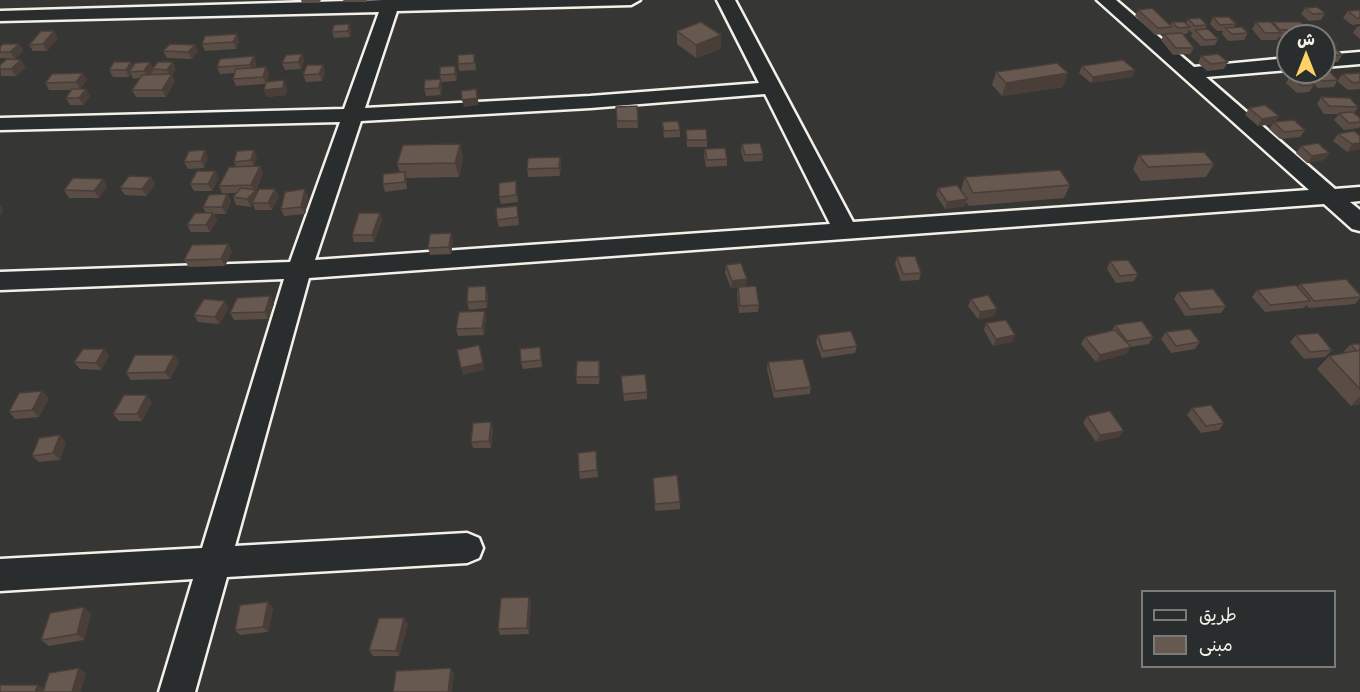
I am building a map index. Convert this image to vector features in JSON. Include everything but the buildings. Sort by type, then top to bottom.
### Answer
[{"type":"street","points":[[0,16],[391,4],[631,0]]},
{"type":"street","points":[[726,0],[846,232]]},
{"type":"street","points":[[1106,0],[1360,223]]},
{"type":"street","points":[[177,692],[299,270],[391,4]]},
{"type":"street","points":[[1336,60],[1360,58]]},
{"type":"street","points":[[1190,73],[1276,65]]},
{"type":"street","points":[[0,124],[353,115],[590,102],[771,88]]},
{"type":"street","points":[[0,281],[299,270],[1360,194]]},
{"type":"street","points":[[0,575],[212,565],[467,548]]}]
